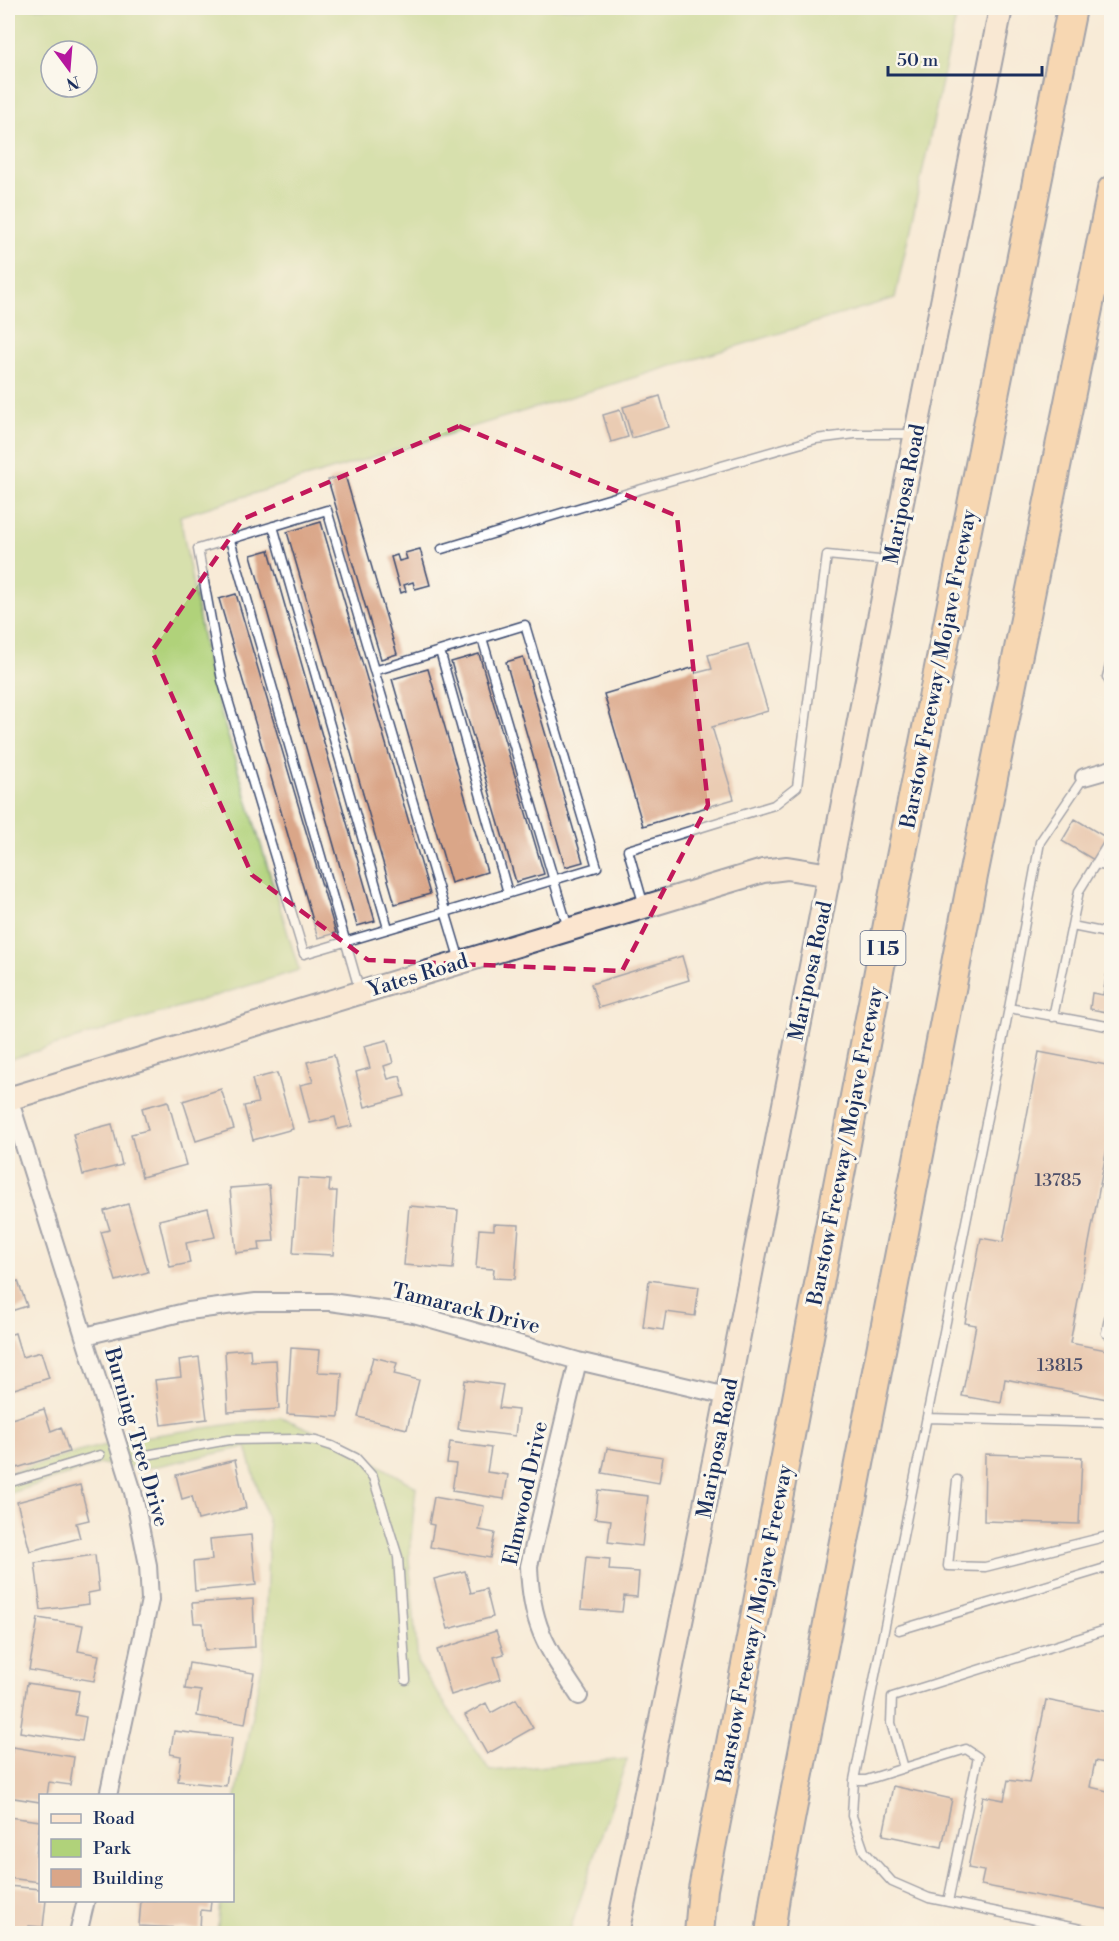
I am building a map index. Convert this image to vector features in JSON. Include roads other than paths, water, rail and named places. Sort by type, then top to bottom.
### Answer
[{"type":"highway","name":"Barstow Freeway / Mojave Freeway","points":[[699,1934],[703,1889],[901,856],[1072,8]]},
{"type":"highway","points":[[770,1934],[966,911],[1112,190]]},
{"type":"highway","points":[[693,1934],[703,1889]]},
{"type":"main road","name":"Mariposa Road","points":[[617,1934],[727,1396],[1001,8]]},
{"type":"main road","name":"Yates Road","points":[[8,1098],[763,871],[787,868],[830,875]]},
{"type":"street","points":[[1084,777],[1112,769]]},
{"type":"street","name":"Burning Tree Drive","points":[[8,1098],[133,1492],[149,1577],[150,1600],[108,1794]]},
{"type":"street","name":"Tamarack Drive","points":[[85,1336],[189,1311],[245,1303],[330,1302],[414,1314],[578,1361],[727,1396]]},
{"type":"street","name":"Elmwood Drive","points":[[578,1361],[529,1566],[533,1612],[544,1643],[579,1696]]},
{"type":"street","points":[[78,1934],[86,1902]]},
{"type":"lane","points":[[442,549],[816,439],[855,434],[916,434]]},
{"type":"lane","points":[[374,671],[525,625],[597,867],[445,912],[388,928],[303,954],[222,680],[198,549],[327,510],[374,671],[445,912],[460,962]]},
{"type":"lane","points":[[273,526],[388,928]]},
{"type":"lane","points":[[230,540],[360,993]]},
{"type":"lane","points":[[644,906],[628,850],[774,805],[797,787],[827,555],[890,561]]},
{"type":"lane","points":[[482,638],[568,929]]},
{"type":"lane","points":[[440,651],[508,893]]},
{"type":"lane","points":[[1112,658],[1107,677],[1112,686]]},
{"type":"lane","points":[[1084,777],[1040,842],[928,1418],[854,1780],[852,1816],[864,1851],[892,1882],[929,1898],[1105,1934]]},
{"type":"lane","points":[[1053,1017],[1079,891],[1112,837]]},
{"type":"lane","points":[[1095,864],[1112,867]]},
{"type":"lane","points":[[1072,926],[1112,934]]},
{"type":"lane","points":[[1009,1008],[1112,1027]]},
{"type":"lane","points":[[1112,1305],[1106,1333],[1112,1334]]},
{"type":"lane","points":[[928,1418],[1112,1423]]},
{"type":"lane","points":[[141,1456],[228,1440],[297,1439],[332,1446],[356,1458],[373,1477],[398,1557],[406,1680]]},
{"type":"lane","points":[[8,1483],[100,1455]]},
{"type":"lane","points":[[957,1480],[948,1566],[985,1568],[1112,1535]]},
{"type":"lane","points":[[898,1630],[1112,1566]]},
{"type":"lane","points":[[904,1768],[891,1723],[892,1698],[1112,1628]]},
{"type":"lane","points":[[854,1780],[866,1780],[966,1749],[978,1757],[948,1902]]}]
